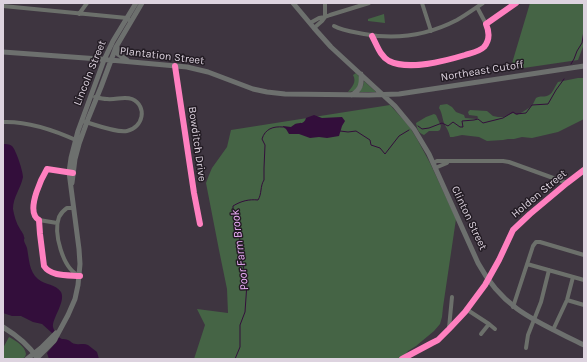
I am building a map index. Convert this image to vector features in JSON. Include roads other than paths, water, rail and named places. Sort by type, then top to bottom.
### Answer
[{"type":"main road","name":"Lincoln Street","points":[[84,122],[97,97],[116,46],[136,3]]},
{"type":"main road","name":"Lincoln Street","points":[[36,357],[60,330],[72,307],[77,291],[80,276],[79,249],[72,196],[71,173],[74,154],[91,95],[113,41],[142,3]]},
{"type":"main road","name":"Clinton Street","points":[[293,3],[331,46],[395,106],[414,129],[429,154],[485,276],[496,290],[513,307],[534,320],[584,345]]},
{"type":"main road","points":[[116,46],[117,52],[120,56],[130,62]]},
{"type":"main road","name":"Plantation Street","points":[[4,52],[111,60],[202,70],[267,92],[292,95],[383,95]]},
{"type":"main road","points":[[86,58],[96,64],[100,70]]},
{"type":"main road","name":"Northeast Cutoff","points":[[383,95],[399,94],[584,66]]},
{"type":"main road","points":[[352,94],[359,89],[361,85],[361,74]]},
{"type":"main road","points":[[395,106],[395,100],[399,94]]},
{"type":"main road","points":[[3,327],[21,340],[36,357],[27,359]]},
{"type":"street","points":[[79,14],[87,3]]},
{"type":"street","points":[[314,28],[325,17],[325,3]]},
{"type":"street","points":[[310,24],[319,18],[370,3]]},
{"type":"street","points":[[422,3],[431,31]]},
{"type":"street","points":[[334,26],[346,31],[372,36],[395,37],[431,31],[458,19],[483,3]]},
{"type":"street","points":[[486,24],[516,3]]},
{"type":"street","points":[[3,6],[129,20]]},
{"type":"street","points":[[372,36],[381,53],[391,62],[405,65],[431,64],[448,60],[476,52],[485,46],[488,31],[477,7]]},
{"type":"street","name":"Bowditch Drive","points":[[175,66],[193,190],[200,224]]},
{"type":"street","points":[[84,122],[105,128],[126,131],[136,127],[142,118],[141,107],[134,100],[127,98],[106,100],[91,95]]},
{"type":"street","points":[[3,122],[27,123],[78,140]]},
{"type":"street","points":[[434,165],[437,161],[503,161],[510,162],[567,183]]},
{"type":"street","points":[[57,223],[39,220],[34,215],[33,206],[44,174],[48,169],[71,173]]},
{"type":"street","name":"Holden Street","points":[[402,359],[438,340],[449,329],[488,279],[499,260],[512,230],[584,170]]},
{"type":"street","points":[[74,208],[67,208],[59,217],[57,223],[57,234],[62,253],[72,271],[80,276]]},
{"type":"street","points":[[39,220],[44,266],[46,269],[58,274],[80,276]]},
{"type":"street","points":[[513,307],[534,244],[536,242],[584,255]]},
{"type":"street","points":[[527,264],[584,280]]},
{"type":"street","points":[[526,348],[528,335],[545,291],[549,270]]},
{"type":"street","points":[[553,330],[567,300],[573,278]]},
{"type":"street","points":[[449,329],[452,297]]},
{"type":"street","points":[[567,300],[584,305]]},
{"type":"street","points":[[466,309],[496,329]]},
{"type":"street","points":[[481,334],[489,324]]},
{"type":"waterway","name":"Poor Farm Brook","points":[[571,64],[582,43],[584,31]]},
{"type":"waterway","name":"Poor Farm Brook","points":[[418,126],[422,129],[442,123],[448,126],[453,122],[460,127],[463,127],[462,121],[478,119],[483,123],[503,118],[513,112],[516,114],[526,113],[532,105],[548,104],[564,79]]},
{"type":"waterway","name":"Poor Farm Brook","points":[[235,359],[240,347],[240,325],[245,312],[247,283],[242,261],[237,212],[233,209],[233,206],[245,201],[258,200],[264,180],[265,145],[262,139],[263,136],[270,129],[283,127]]},
{"type":"waterway","name":"Poor Farm Brook","points":[[340,131],[356,131],[370,140],[371,145],[380,148],[385,154],[399,136],[409,130]]}]
